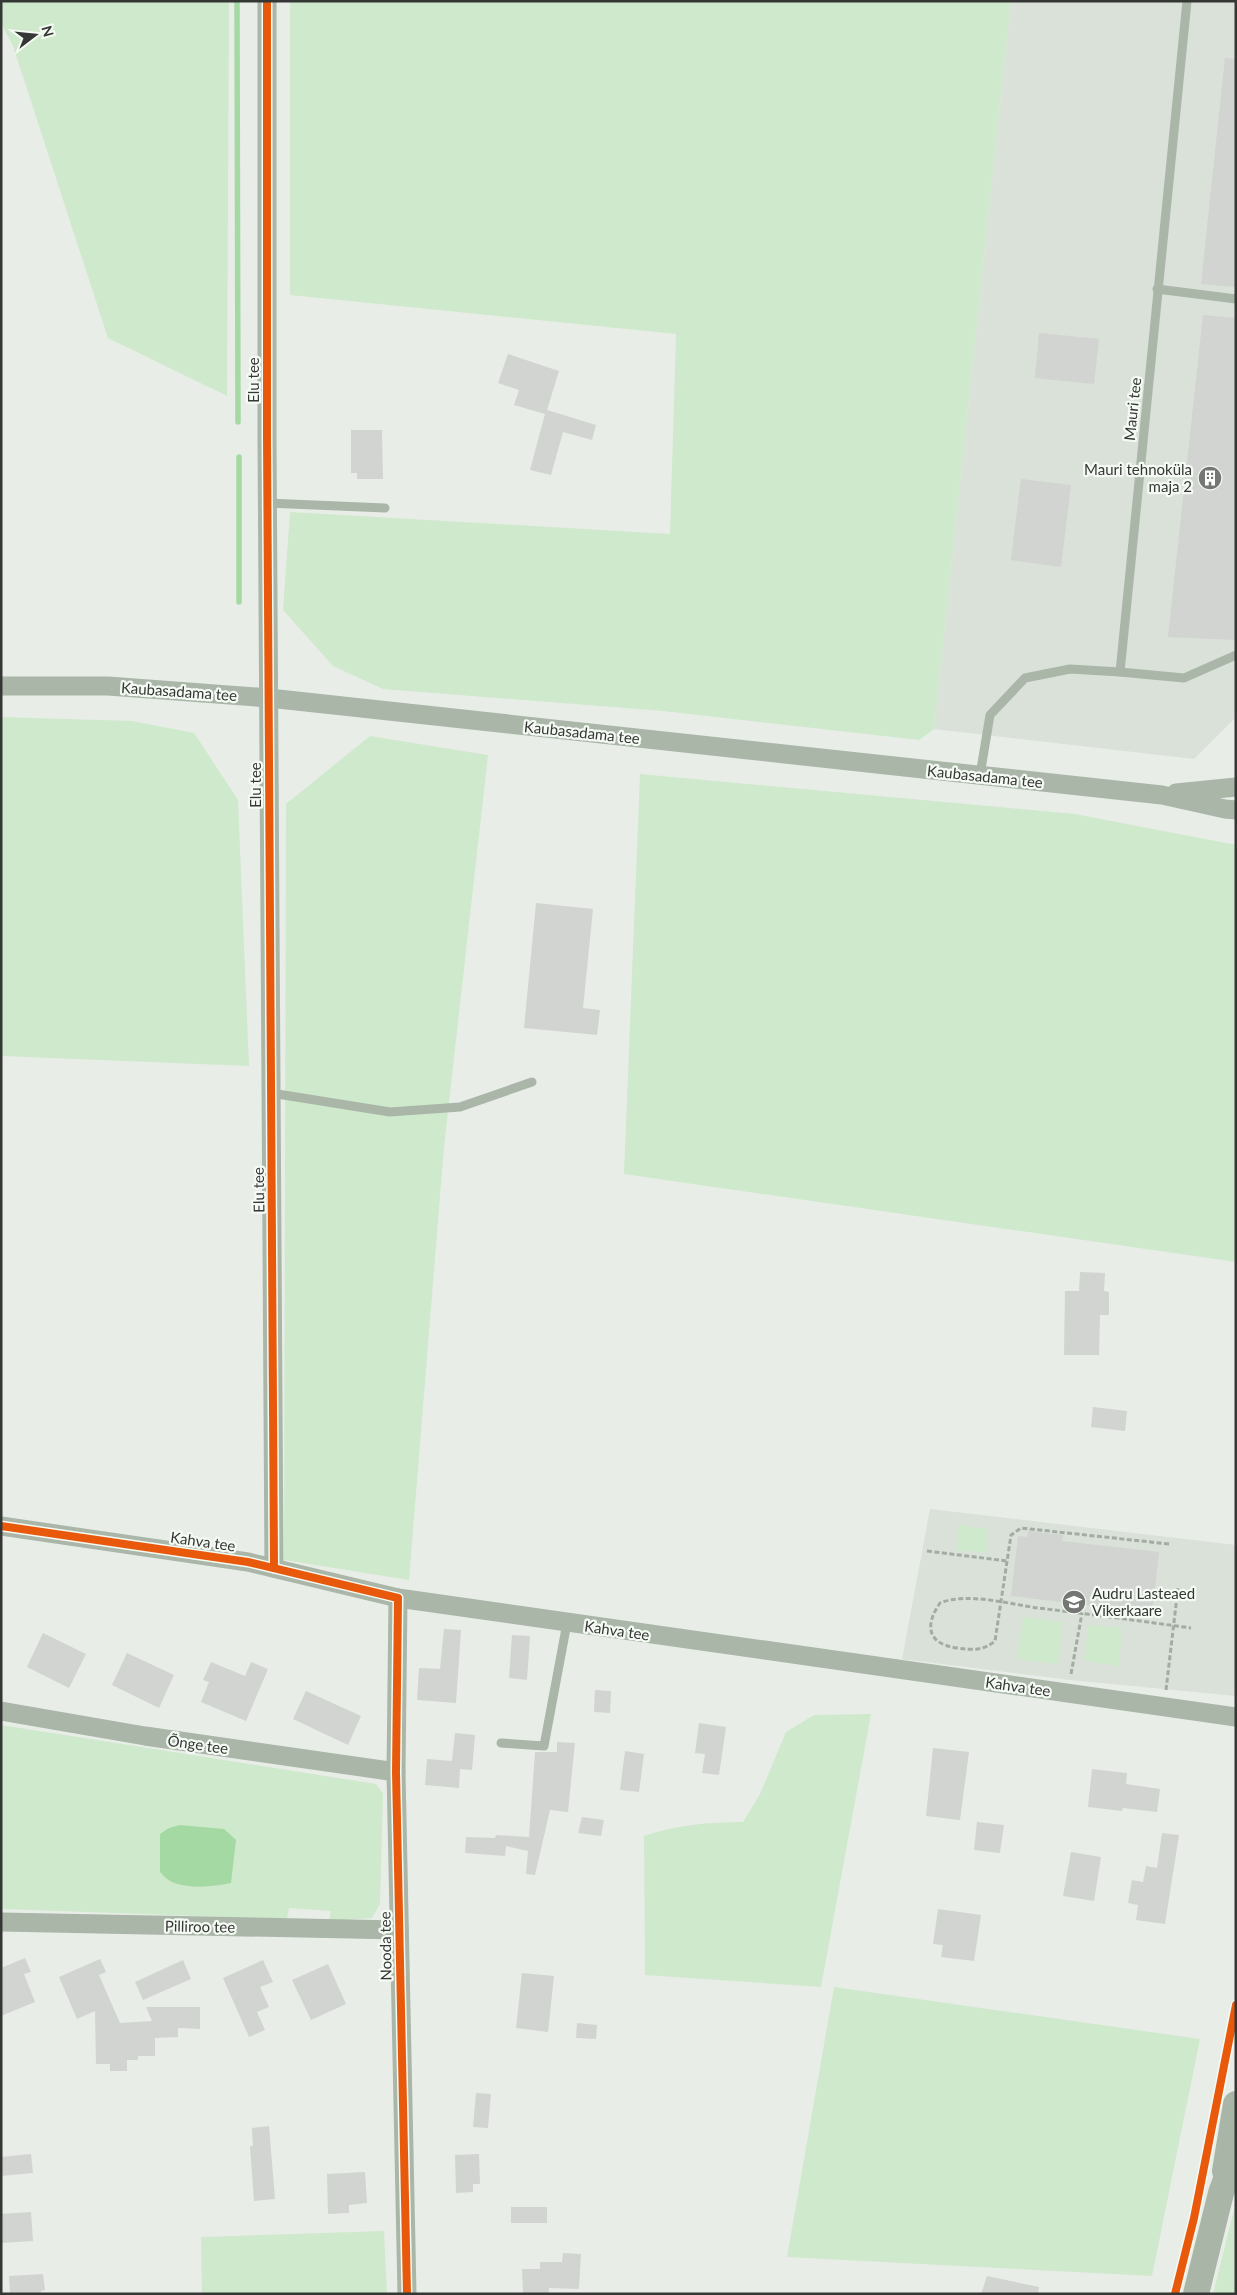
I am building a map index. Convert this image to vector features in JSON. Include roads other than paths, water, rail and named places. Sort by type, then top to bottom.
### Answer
[{"type":"main road","points":[[1196,2294],[1221,2194],[1236,2104]]},
{"type":"main road","points":[[1221,2194],[1236,2152]]},
{"type":"street","name":"Elu tee","points":[[267,1],[270,1093],[274,1568]]},
{"type":"street","name":"Kaubasadama tee","points":[[1,686],[108,686],[269,698],[1162,795],[1236,810]]},
{"type":"street","name":"Kaubasadama tee","points":[[1162,795],[1236,787]]},
{"type":"street","name":"Kahva tee","points":[[1,1526],[248,1562],[398,1598],[1236,1717]]},
{"type":"street","name":"Nooda tee","points":[[398,1598],[396,1772],[407,2294]]},
{"type":"street","name":"Õnge tee","points":[[1,1711],[145,1736],[396,1772]]},
{"type":"street","name":"Pilliroo tee","points":[[1,1922],[399,1930]]},
{"type":"lane","name":"Mauri tee","points":[[1120,672],[1187,1]]},
{"type":"lane","points":[[1157,289],[1236,300]]},
{"type":"lane","points":[[268,503],[384,508]]},
{"type":"lane","points":[[980,775],[990,715],[1025,678],[1070,669],[1184,678],[1236,655]]},
{"type":"lane","points":[[270,1093],[390,1112],[460,1107],[532,1082]]},
{"type":"lane","points":[[501,1743],[544,1746],[567,1623]]},
{"type":"waterway","points":[[237,1],[238,422]]},
{"type":"waterway","points":[[239,457],[239,602]]},
{"type":"place","name":"Mauri tehnoküla maja 2","points":[[1210,478]]},
{"type":"place","name":"Audru Lasteaed Vikerkaare","points":[[1074,1602]]}]
